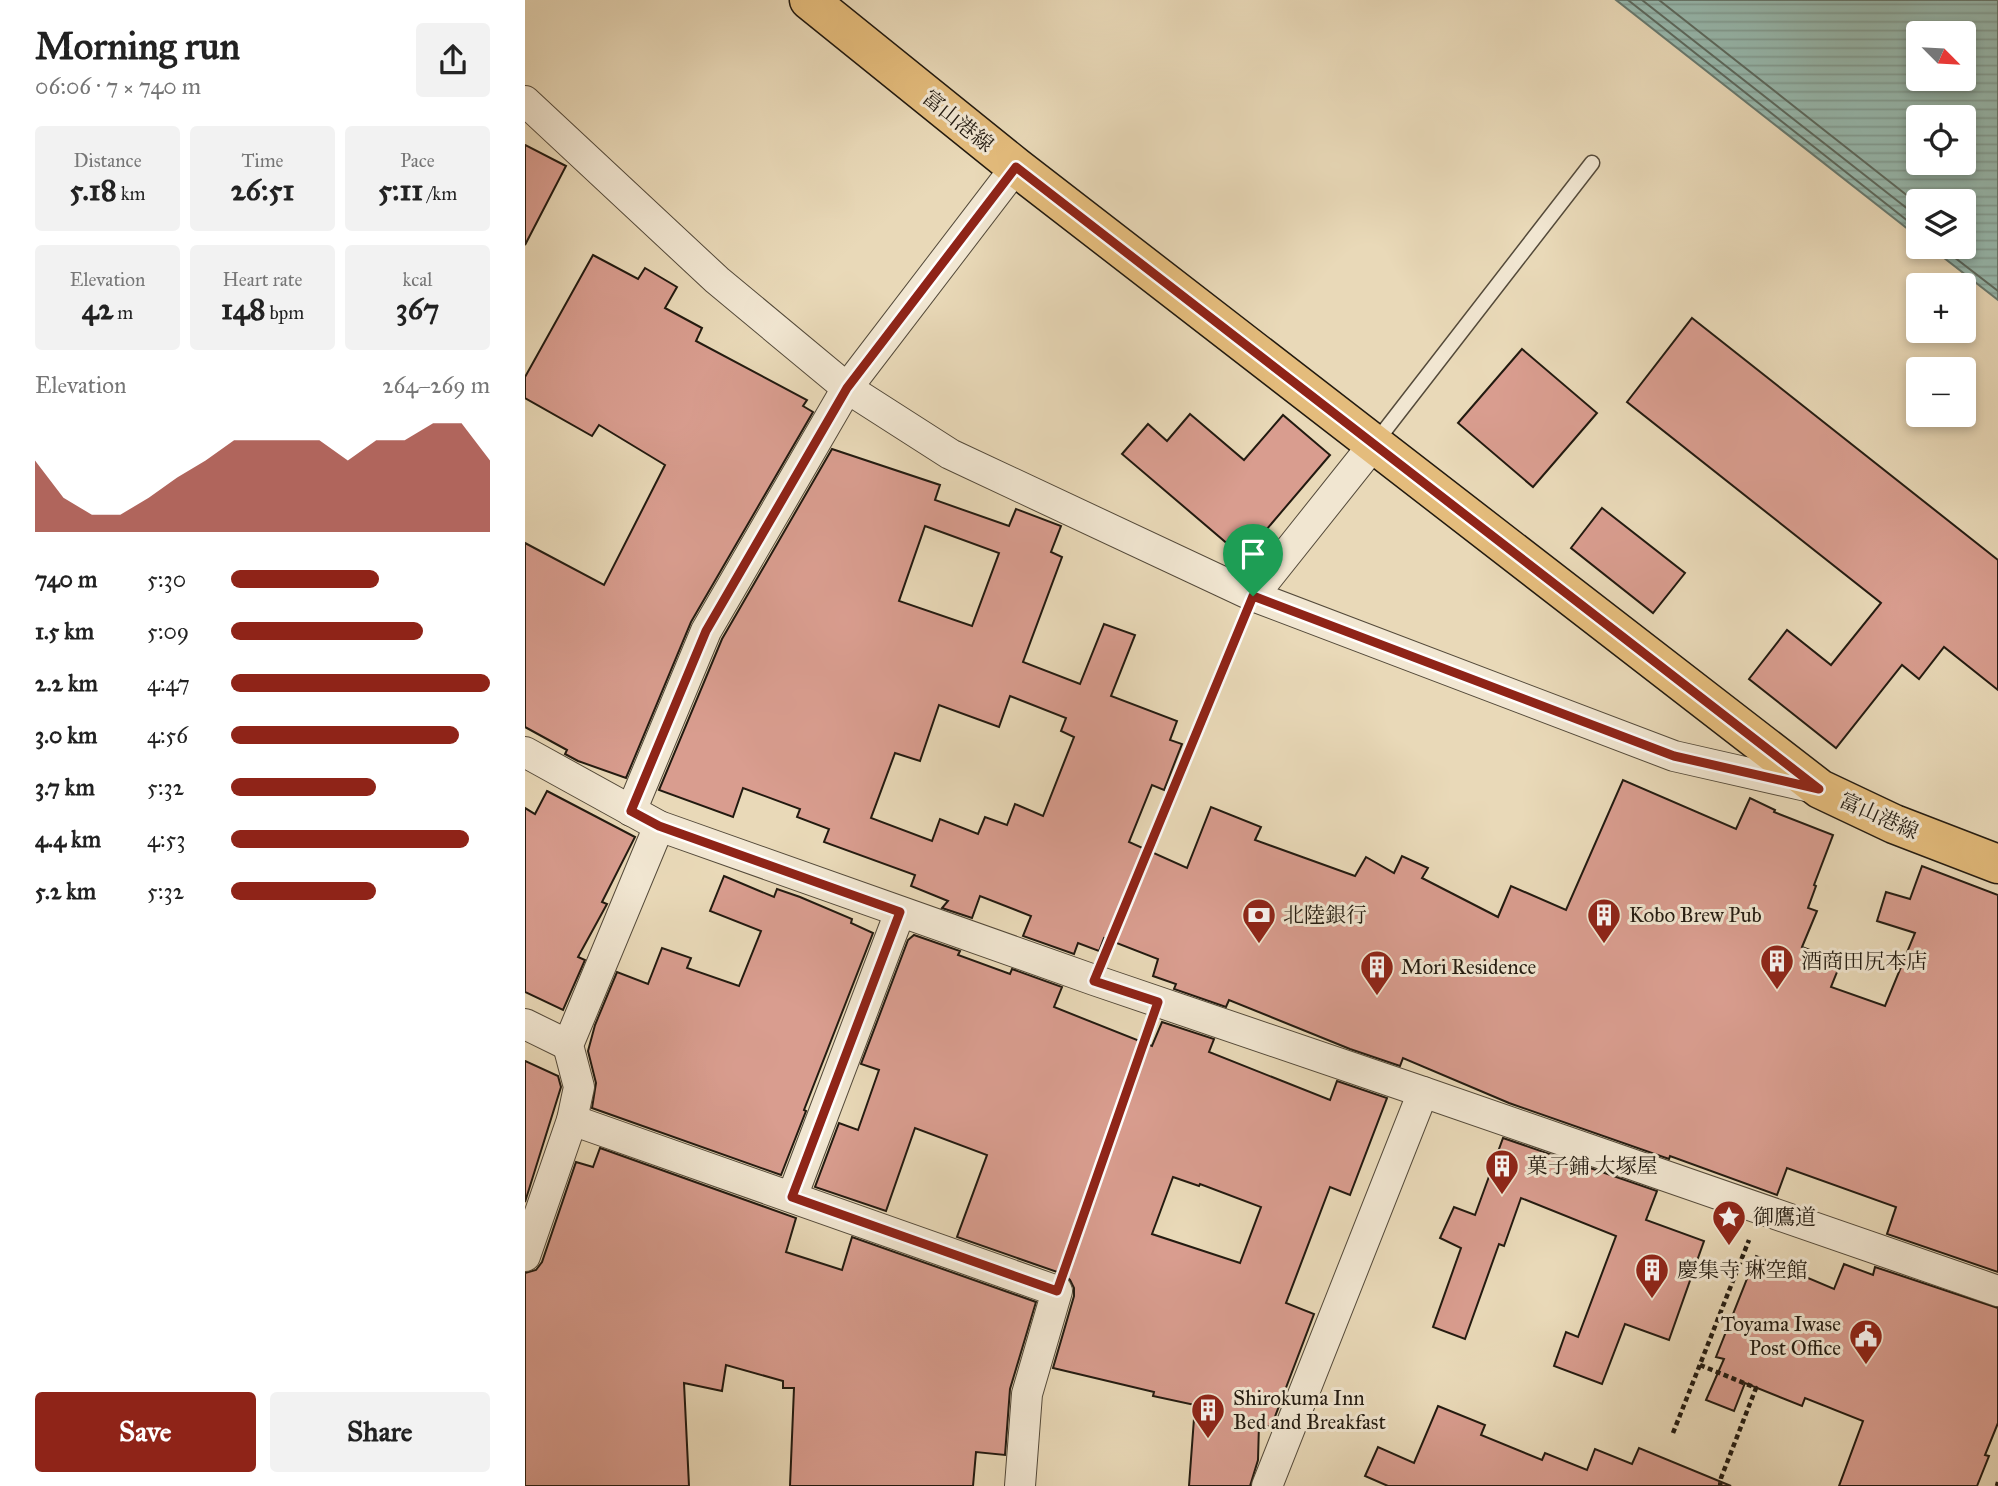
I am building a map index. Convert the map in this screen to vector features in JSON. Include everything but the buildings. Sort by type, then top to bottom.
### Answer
[{"type":"main road","name":"富山港線","points":[[809,0],[1016,167],[1819,789],[1894,824],[1998,864]]},
{"type":"street","points":[[525,101],[717,280],[847,388],[950,454],[1253,596],[1674,756],[1819,789]]},
{"type":"street","points":[[631,811],[706,631],[847,388],[1016,167]]},
{"type":"street","points":[[1253,596],[1374,444]]},
{"type":"street","points":[[525,752],[659,826],[1094,981],[1423,1091],[1998,1291]]},
{"type":"street","points":[[525,1256],[572,1120],[579,1087],[568,1045],[659,826]]},
{"type":"street","points":[[792,1197],[900,912]]},
{"type":"street","points":[[525,1024],[568,1045]]},
{"type":"street","points":[[1267,1486],[1423,1091]]},
{"type":"street","points":[[572,1120],[1057,1291],[1027,1394],[1020,1486]]},
{"type":"lane","points":[[1374,444],[1592,163]]},
{"type":"path","points":[[1094,981],[1253,596]]},
{"type":"path","points":[[1057,1291],[1158,1002]]},
{"type":"path","points":[[1673,1433],[1761,1210]]},
{"type":"path","points":[[1700,1365],[1756,1388],[1720,1486]]},
{"type":"water","points":[[1616,0],[1998,0],[1998,300],[1976,283],[1976,273],[1963,273],[1945,259],[1976,259],[1976,189],[1906,189],[1906,228]]},
{"type":"place","name":"北陸銀行","points":[[1259,945]]},
{"type":"place","name":"Kobo Brew Pub","points":[[1604,945]]},
{"type":"place","name":"酒商田尻本店","points":[[1777,991]]},
{"type":"place","name":"Mori Residence","points":[[1377,997]]},
{"type":"place","name":"菓子鋪 大塚屋","points":[[1502,1196]]},
{"type":"place","name":"御鷹道","points":[[1729,1247]]},
{"type":"place","name":"慶集寺 琳空館","points":[[1652,1300]]},
{"type":"place","name":"Toyama Iwase Post Office","points":[[1866,1366]]},
{"type":"place","name":"Shirokuma Inn Bed and Breakfast","points":[[1208,1440]]},
{"type":"route","points":[[1016,167],[1819,789],[1674,756],[1253,596],[1094,981],[1158,1002],[1057,1291],[792,1197],[900,912],[659,826],[631,811],[706,631],[847,388],[1016,167]]}]
